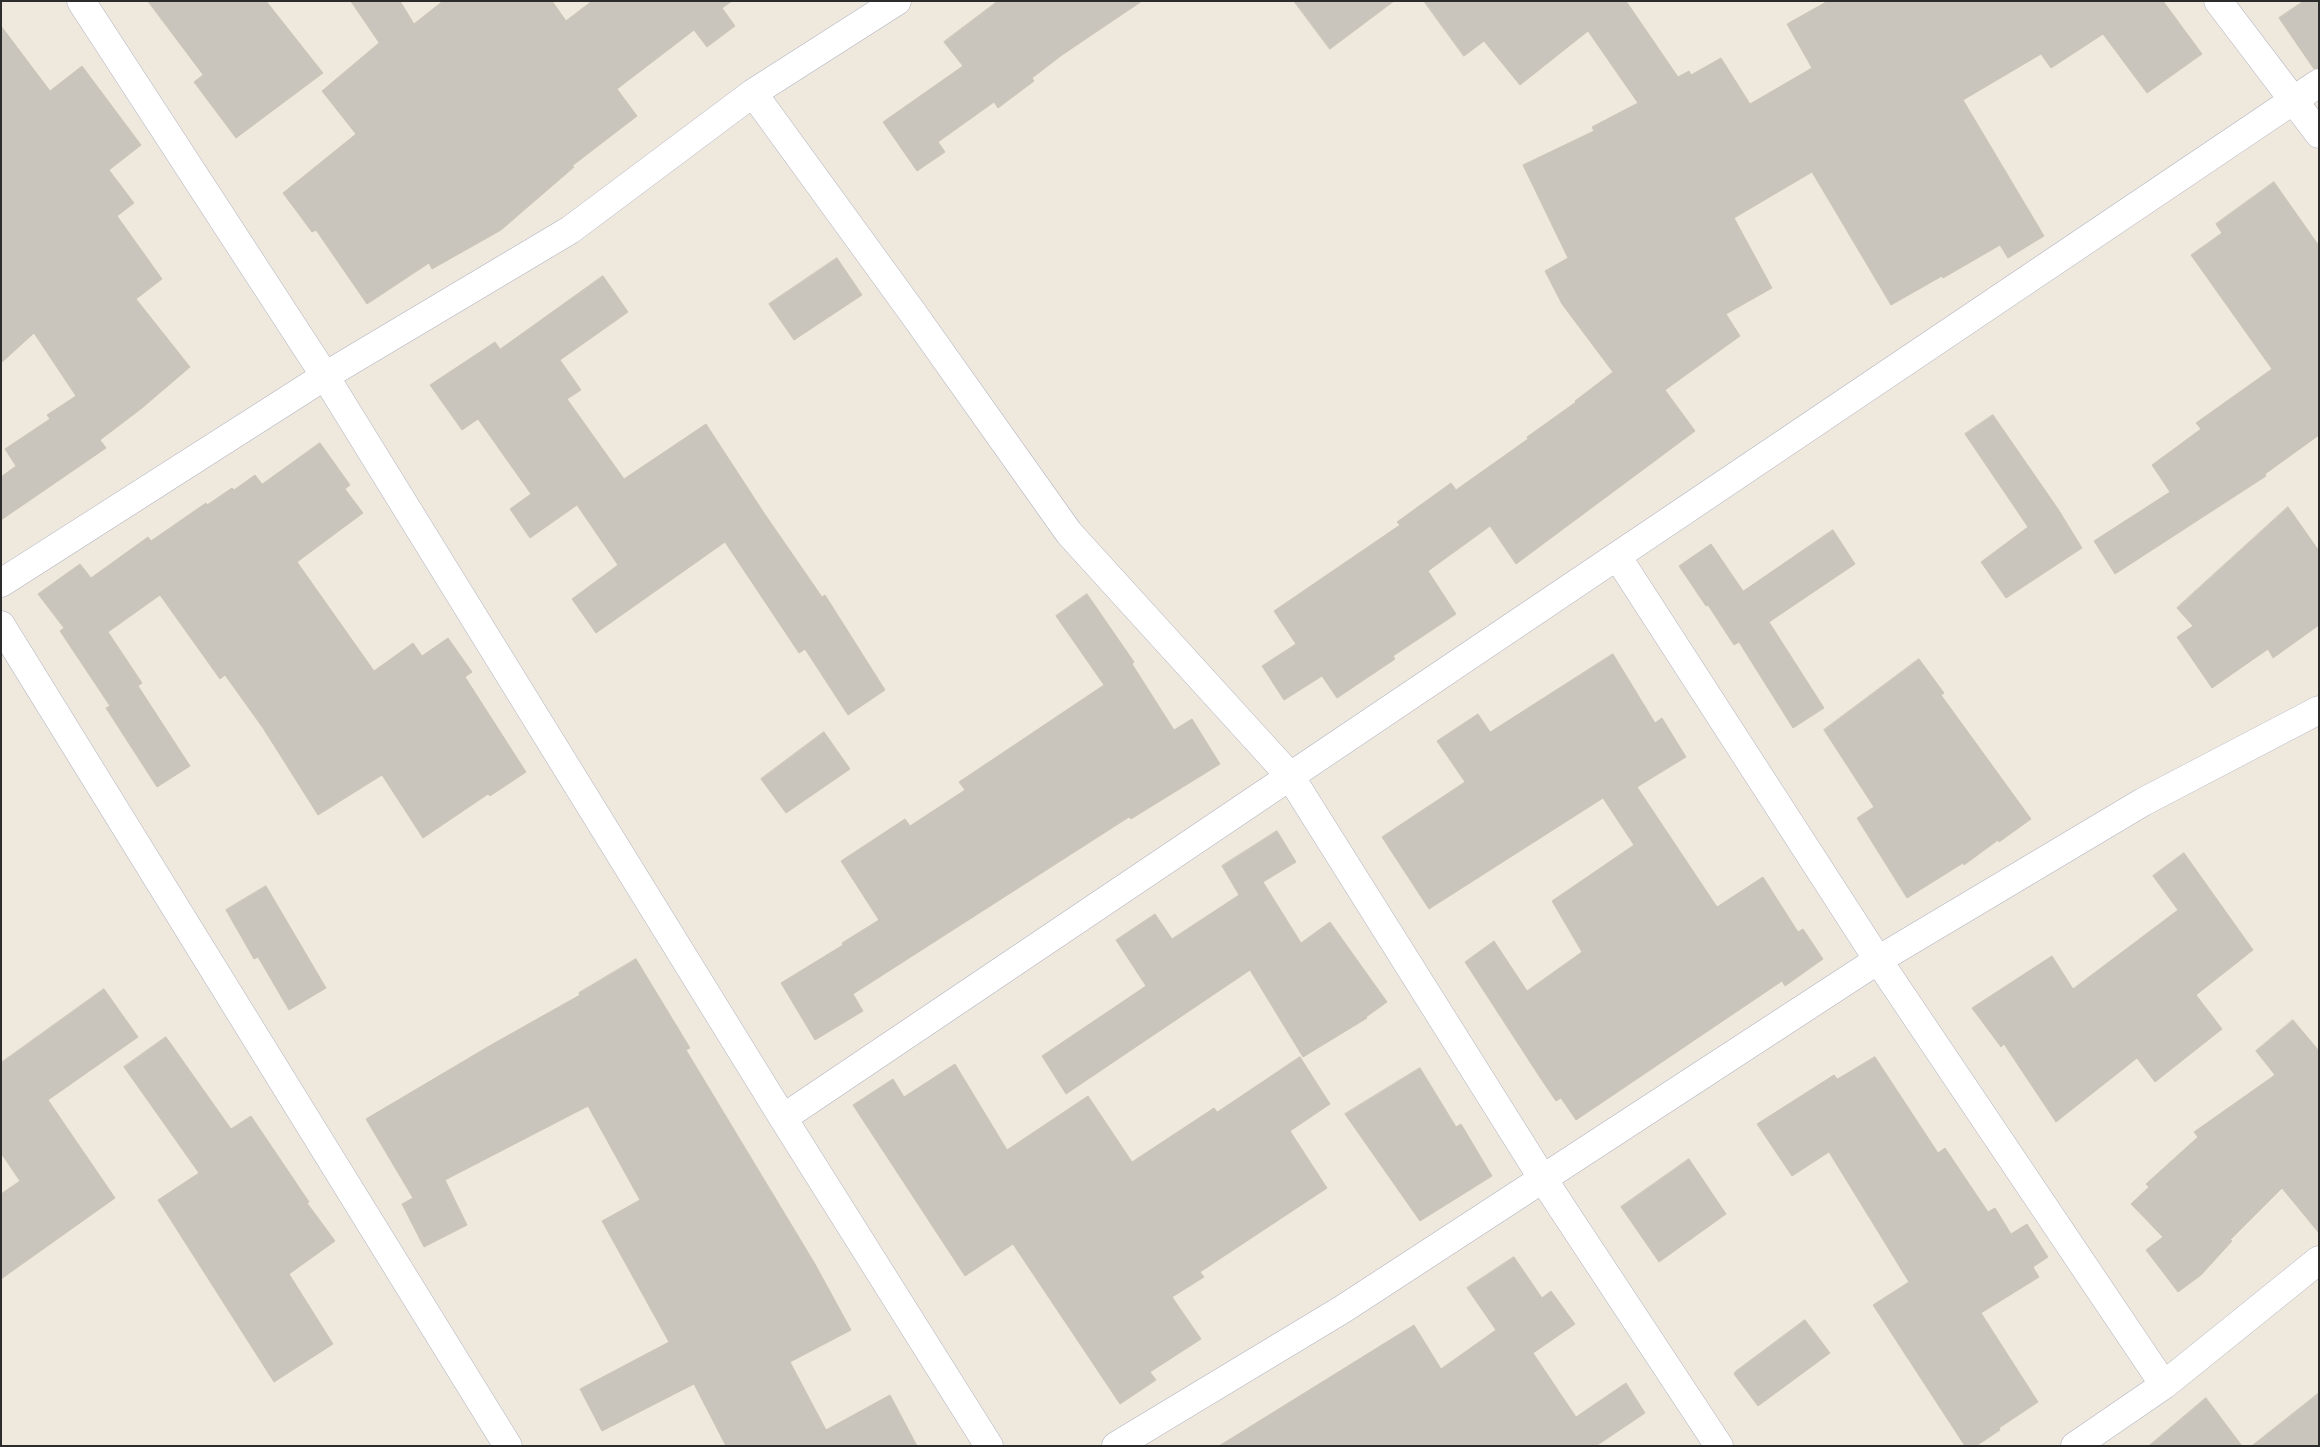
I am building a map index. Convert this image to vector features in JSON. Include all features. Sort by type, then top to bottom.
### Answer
[{"type":"street","points":[[81,1],[325,376],[783,1118],[989,1446]]},
{"type":"street","points":[[1,583],[325,376],[570,230],[753,94],[897,1]]},
{"type":"street","points":[[2218,1],[2319,134]]},
{"type":"street","points":[[783,1118],[2319,83]]},
{"type":"street","points":[[753,94],[915,316],[1069,533],[1290,776],[1543,1179],[1719,1446]]},
{"type":"street","points":[[1617,556],[1878,960],[2164,1385]]},
{"type":"street","points":[[1,624],[508,1446]]},
{"type":"street","points":[[1132,1442],[1543,1179],[1878,960],[2143,802],[2319,710]]},
{"type":"street","points":[[2075,1446],[2164,1385],[2319,1260]]},
{"type":"building","points":[[148,1],[266,1],[323,73],[236,138],[194,82],[203,75]]},
{"type":"building","points":[[351,1],[400,1],[414,24],[443,1],[552,1],[566,21],[592,1],[732,1],[722,8],[735,26],[707,47],[694,30],[617,89],[637,116],[572,166],[574,167],[501,230],[432,269],[429,263],[367,304],[316,230],[312,232],[283,193],[356,134],[322,91],[379,43]]},
{"type":"building","points":[[998,1],[1142,1],[1062,55],[1032,78],[1034,81],[998,108],[994,102],[938,142],[945,152],[917,171],[883,122],[963,66],[944,42]]},
{"type":"building","points":[[1294,1],[1394,1],[1330,49]]},
{"type":"building","points":[[1424,1],[1626,1],[1678,77],[1689,71],[1691,75],[1721,58],[1750,104],[1812,68],[1787,24],[1828,1],[2163,1],[2202,54],[2147,93],[2103,34],[2051,68],[2041,54],[1963,100],[2044,236],[2008,258],[2000,245],[1891,305],[1812,172],[1734,218],[1772,288],[1726,314],[1740,336],[1665,390],[1695,431],[1516,564],[1490,526],[1428,571],[1456,614],[1393,656],[1395,659],[1337,698],[1322,676],[1284,700],[1262,666],[1296,644],[1274,611],[1400,525],[1397,522],[1451,483],[1456,490],[1528,439],[1527,437],[1576,402],[1613,372],[1562,304],[1545,271],[1568,258],[1523,165],[1594,131],[1592,127],[1638,103],[1588,31],[1520,85],[1484,41],[1464,56]]},
{"type":"building","points":[[2304,1],[2319,1],[2319,68],[2314,69],[2279,18]]},
{"type":"building","points":[[1,26],[50,91],[82,66],[141,145],[109,170],[134,203],[117,216],[162,279],[136,299],[190,367],[142,408],[100,440],[106,448],[1,520],[1,477],[16,466],[5,449],[50,419],[47,415],[76,396],[34,333],[1,363]]},
{"type":"building","points":[[2274,182],[2319,246],[2319,435],[2265,474],[2266,476],[2115,574],[2094,541],[2170,492],[2152,465],[2201,429],[2196,423],[2272,369],[2191,255],[2222,233],[2216,224]]},
{"type":"building","points":[[837,258],[862,295],[794,340],[769,304]]},
{"type":"building","points":[[603,276],[628,312],[560,360],[581,390],[567,399],[624,479],[706,424],[822,597],[825,595],[885,690],[848,715],[805,649],[799,653],[725,542],[596,633],[572,599],[618,565],[577,505],[530,538],[510,509],[531,494],[478,419],[462,430],[430,385],[495,342],[500,349]]},
{"type":"building","points":[[1993,415],[2058,509],[2082,548],[2006,598],[1981,562],[2028,527],[1965,434]]},
{"type":"building","points":[[320,443],[350,485],[345,489],[363,513],[297,562],[374,671],[413,643],[422,656],[448,638],[472,672],[465,677],[526,772],[490,796],[488,794],[423,838],[382,775],[318,815],[263,728],[225,675],[220,679],[160,595],[108,632],[142,683],[138,686],[190,766],[157,787],[106,708],[110,706],[60,631],[64,628],[38,594],[80,564],[91,578],[148,537],[151,541],[206,503],[207,505],[232,488],[234,490],[255,475],[262,484]]},
{"type":"building","points":[[2288,507],[2319,551],[2319,625],[2273,658],[2268,649],[2212,688],[2177,637],[2193,626],[2177,608]]},
{"type":"building","points":[[1833,530],[1855,564],[1769,622],[1824,708],[1793,728],[1739,642],[1734,645],[1708,605],[1706,606],[1679,566],[1711,544],[1743,591]]},
{"type":"building","points":[[1087,594],[1134,662],[1132,664],[1174,730],[1192,719],[1220,764],[1131,819],[1129,817],[853,994],[863,1011],[815,1040],[781,983],[843,945],[842,943],[879,920],[841,861],[905,819],[910,826],[965,790],[959,782],[1104,685],[1056,616]]},
{"type":"building","points":[[1613,654],[1655,723],[1662,718],[1686,757],[1637,787],[1717,907],[1763,877],[1798,932],[1803,929],[1823,959],[1785,986],[1782,981],[1576,1120],[1561,1098],[1556,1101],[1465,962],[1494,941],[1527,991],[1582,952],[1552,901],[1634,845],[1603,798],[1429,909],[1382,837],[1465,782],[1437,741],[1478,714],[1490,732]]},
{"type":"building","points":[[1919,659],[1944,693],[1941,695],[2031,819],[1964,865],[1963,863],[1907,898],[1857,818],[1874,807],[1824,730]]},
{"type":"building","points":[[824,732],[850,769],[786,813],[761,779]]},
{"type":"building","points":[[1277,831],[1296,862],[1263,882],[1301,943],[1330,922],[1387,1002],[1367,1018],[1303,1057],[1250,970],[1066,1094],[1042,1056],[1146,986],[1116,940],[1155,914],[1172,939],[1239,895],[1222,866]]},
{"type":"building","points":[[2184,853],[2253,950],[2196,995],[2222,1029],[2155,1082],[2137,1058],[2056,1122],[2004,1044],[2001,1047],[1972,1008],[2052,956],[2073,989],[2178,910],[2153,876]]},
{"type":"building","points":[[266,886],[326,988],[289,1010],[258,957],[254,959],[226,910]]},
{"type":"building","points":[[636,959],[690,1048],[686,1050],[815,1264],[851,1330],[790,1362],[826,1430],[890,1395],[917,1446],[726,1446],[694,1384],[602,1431],[580,1389],[669,1342],[602,1221],[640,1200],[588,1106],[445,1180],[467,1225],[424,1247],[402,1204],[413,1198],[366,1119],[580,995],[579,993]]},
{"type":"building","points":[[104,989],[138,1037],[48,1100],[115,1198],[1,1279],[1,1194],[20,1181],[1,1153],[1,1063]]},
{"type":"building","points":[[2293,1020],[2319,1051],[2319,1233],[2282,1188],[2230,1240],[2232,1241],[2201,1275],[2178,1292],[2146,1250],[2163,1237],[2131,1204],[2149,1187],[2146,1184],[2198,1137],[2194,1132],[2275,1075],[2256,1051]]},
{"type":"building","points":[[166,1037],[231,1129],[251,1116],[309,1202],[307,1203],[335,1241],[289,1274],[333,1344],[274,1382],[158,1200],[199,1173],[124,1067]]},
{"type":"building","points":[[1300,1057],[1330,1104],[1290,1131],[1327,1188],[1200,1272],[1204,1277],[1172,1297],[1201,1339],[1150,1372],[1156,1380],[1120,1404],[1013,1244],[965,1276],[853,1105],[893,1079],[904,1097],[955,1064],[1007,1150],[1088,1096],[1132,1162],[1214,1108],[1217,1112]]},
{"type":"building","points":[[1875,1057],[1938,1153],[1945,1148],[1988,1212],[1995,1208],[2011,1234],[2027,1224],[2048,1257],[2033,1267],[2039,1277],[1981,1313],[2038,1402],[1976,1446],[1965,1446],[1873,1305],[1909,1282],[1829,1152],[1792,1176],[1757,1124],[1834,1075],[1837,1079]]},
{"type":"building","points":[[1420,1068],[1456,1127],[1461,1124],[1492,1176],[1420,1221],[1345,1114]]},
{"type":"building","points":[[1689,1159],[1726,1214],[1659,1262],[1621,1207]]},
{"type":"building","points":[[1514,1257],[1542,1298],[1551,1291],[1575,1324],[1533,1353],[1576,1417],[1626,1383],[1645,1413],[1596,1446],[1219,1446],[1414,1325],[1441,1369],[1496,1330],[1467,1288]]},
{"type":"building","points":[[1805,1320],[1830,1353],[1758,1406],[1734,1374],[1735,1372]]},
{"type":"building","points":[[2319,1393],[2319,1446],[2252,1446]]},
{"type":"building","points":[[2206,1398],[2242,1446],[2149,1446]]}]
